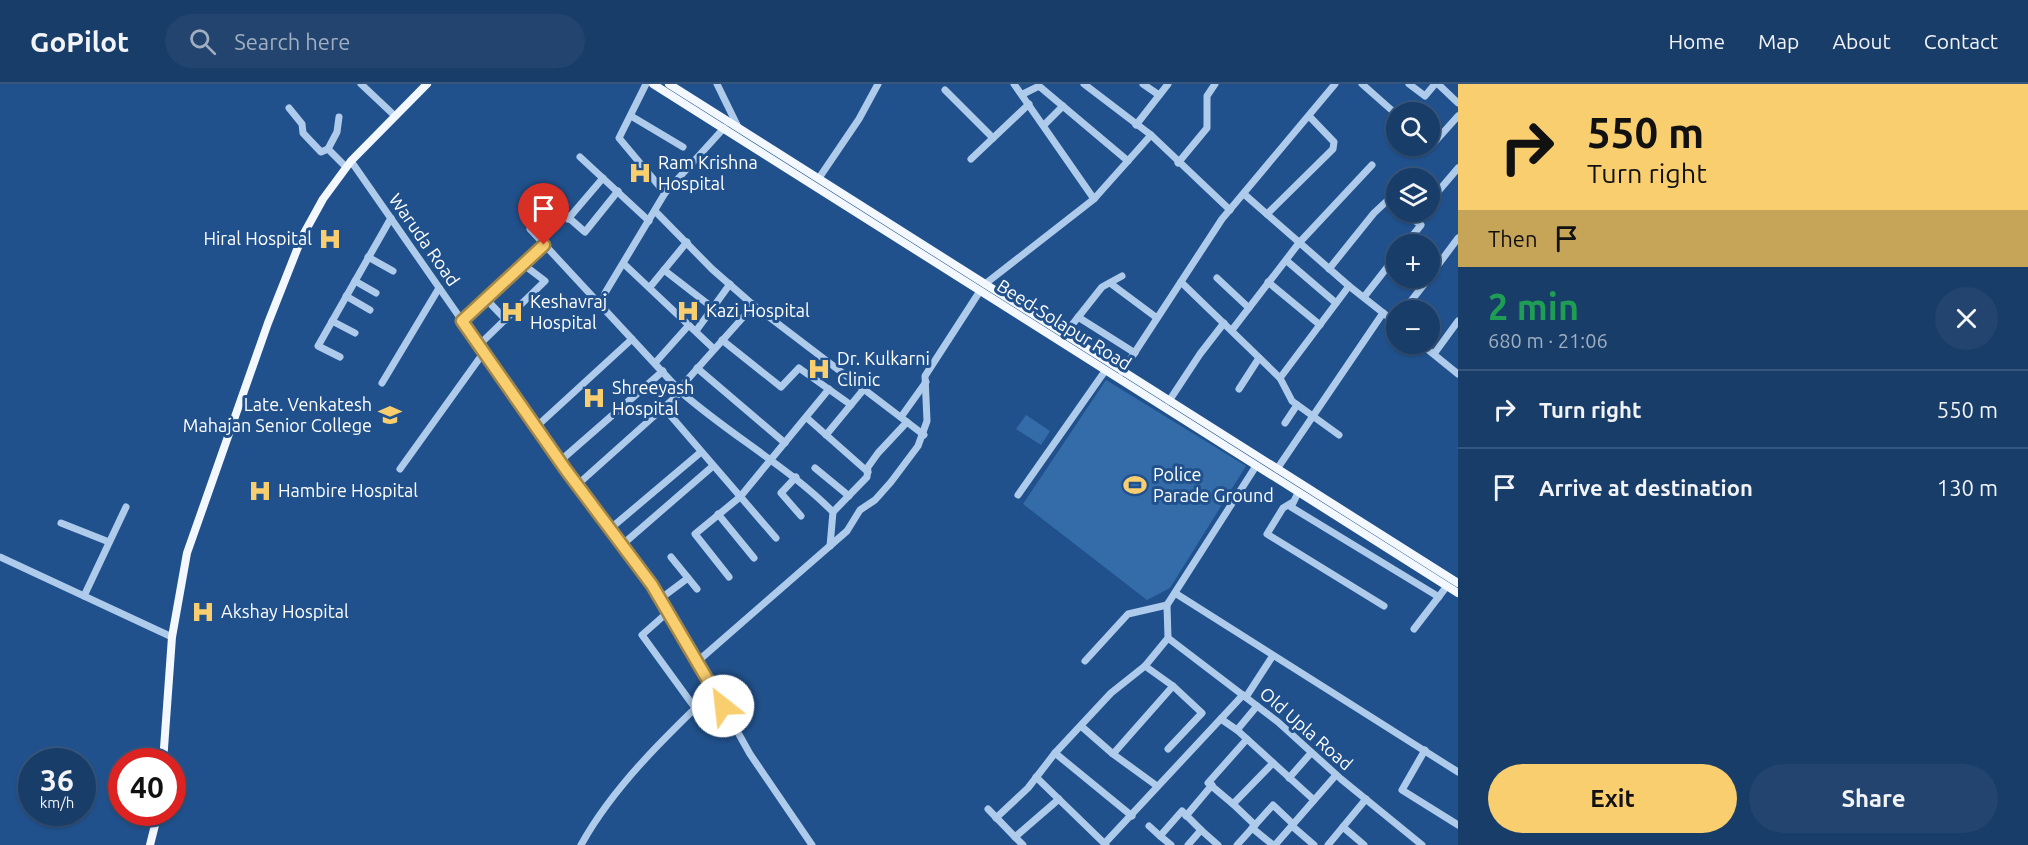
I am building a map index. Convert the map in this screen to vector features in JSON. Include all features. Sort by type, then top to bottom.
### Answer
[{"type":"main road","name":"Beed-Solapur Road","points":[[653,84],[982,288],[1064,334],[1458,584]]},
{"type":"main road","name":"Beed-Solapur Road","points":[[669,84],[819,178],[1105,371],[1458,593]]},
{"type":"main road","points":[[164,748],[172,637],[188,553],[268,323],[302,237],[323,199],[348,164],[423,85]]},
{"type":"main road","points":[[150,845],[155,826]]},
{"type":"street","points":[[361,84],[394,116]]},
{"type":"street","points":[[646,84],[619,138],[665,193]]},
{"type":"street","points":[[717,84],[738,127]]},
{"type":"street","points":[[819,178],[859,119],[878,84]]},
{"type":"street","points":[[1014,84],[1094,200]]},
{"type":"street","points":[[1084,84],[1150,135],[1230,210]]},
{"type":"street","points":[[1143,84],[1159,95]]},
{"type":"street","points":[[1136,125],[1168,84]]},
{"type":"street","points":[[1178,163],[1207,128],[1207,96],[1215,84]]},
{"type":"street","points":[[1122,372],[1230,210],[1310,117],[1335,84]]},
{"type":"street","points":[[1362,84],[1386,105]]},
{"type":"street","points":[[1409,84],[1425,96],[1437,84],[1458,103]]},
{"type":"street","points":[[1023,94],[1039,86],[1128,160]]},
{"type":"street","points":[[945,90],[993,138]]},
{"type":"street","points":[[971,159],[1029,104]]},
{"type":"street","points":[[1044,125],[1063,106]]},
{"type":"street","name":"Waruda Road","points":[[288,108],[302,124],[303,133],[321,152],[328,149],[348,164],[391,218],[577,485],[623,544],[698,661],[750,754],[812,845]]},
{"type":"street","points":[[631,116],[683,147]]},
{"type":"street","points":[[1440,136],[1458,116]]},
{"type":"street","points":[[328,149],[337,132],[339,117]]},
{"type":"street","points":[[1268,214],[1333,149],[1334,142],[1310,117]]},
{"type":"street","points":[[601,307],[605,293],[665,193],[724,128]]},
{"type":"street","points":[[698,661],[847,531],[860,510],[875,500],[891,482],[924,435],[927,421],[925,376],[982,288],[1094,200],[1150,135]]},
{"type":"street","points":[[580,157],[649,221]]},
{"type":"street","points":[[1232,330],[1299,243],[1371,165]]},
{"type":"street","points":[[1440,189],[1458,168]]},
{"type":"street","points":[[568,219],[603,178]]},
{"type":"street","points":[[618,191],[585,232],[554,204],[530,229],[680,390],[705,413],[796,477],[833,512]]},
{"type":"street","points":[[1244,194],[1349,286],[1386,314]]},
{"type":"street","points":[[1329,269],[1374,213],[1386,202]]},
{"type":"street","points":[[655,211],[754,305],[924,435]]},
{"type":"street","points":[[340,357],[318,346],[391,218]]},
{"type":"street","points":[[1414,234],[1421,225],[1417,222]]},
{"type":"street","points":[[1440,262],[1458,238]]},
{"type":"street","points":[[650,287],[687,242]]},
{"type":"street","points":[[462,321],[544,245]]},
{"type":"street","points":[[368,257],[393,271]]},
{"type":"street","points":[[1287,261],[1336,303]]},
{"type":"street","points":[[624,264],[714,349]]},
{"type":"street","points":[[400,470],[482,349],[506,320],[545,281],[524,265]]},
{"type":"street","points":[[1364,297],[1386,269]]},
{"type":"street","points":[[664,270],[713,308]]},
{"type":"street","points":[[1064,334],[1102,288],[1122,276]]},
{"type":"street","points":[[1217,278],[1249,308]]},
{"type":"street","points":[[354,281],[376,293]]},
{"type":"street","points":[[1181,282],[1280,378],[1292,401],[1340,435]]},
{"type":"street","points":[[1268,282],[1320,325]]},
{"type":"street","points":[[1110,283],[1157,318]]},
{"type":"street","points":[[696,332],[730,284]]},
{"type":"street","points":[[1280,378],[1349,286]]},
{"type":"street","points":[[382,383],[439,288]]},
{"type":"street","points":[[1412,300],[1421,288]]},
{"type":"street","points":[[346,296],[370,310]]},
{"type":"street","points":[[486,299],[506,320]]},
{"type":"street","points":[[577,485],[664,408],[754,305]]},
{"type":"street","points":[[1277,470],[1383,312]]},
{"type":"street","points":[[1078,317],[1135,353]]},
{"type":"street","points":[[332,321],[355,333]]},
{"type":"street","points":[[1440,346],[1458,321]]},
{"type":"street","points":[[1169,401],[1224,323]]},
{"type":"street","points":[[655,363],[689,325]]},
{"type":"street","points":[[536,427],[632,339]]},
{"type":"street","points":[[722,340],[781,387],[788,383],[799,368],[851,405]]},
{"type":"street","points":[[1434,354],[1458,374]]},
{"type":"street","points":[[1239,389],[1259,358]]},
{"type":"street","points":[[697,369],[785,443]]},
{"type":"street","points":[[560,461],[663,371]]},
{"type":"street","points":[[1018,495],[1105,371]]},
{"type":"street","points":[[830,546],[833,512],[867,477],[878,453],[904,419],[926,382]]},
{"type":"street","points":[[729,577],[695,534],[740,497],[829,389]]},
{"type":"street","points":[[826,435],[864,389]]},
{"type":"street","points":[[1285,423],[1297,405]]},
{"type":"street","points":[[664,408],[776,538]]},
{"type":"street","points":[[807,418],[868,472]]},
{"type":"street","points":[[611,528],[701,452]]},
{"type":"street","points":[[623,544],[713,466]]},
{"type":"street","points":[[996,818],[1111,693],[1145,666],[1168,638],[1167,605],[1256,466]]},
{"type":"street","points":[[815,468],[849,496]]},
{"type":"street","points":[[796,477],[781,493],[801,516]]},
{"type":"street","points":[[1298,493],[1291,507],[1439,597]]},
{"type":"street","points":[[1293,502],[1283,508],[1267,534],[1383,606]]},
{"type":"street","points":[[84,596],[126,507]]},
{"type":"street","points":[[718,514],[754,558]]},
{"type":"street","points":[[61,523],[109,542]]},
{"type":"street","points":[[0,557],[172,637]]},
{"type":"street","points":[[671,557],[697,589]]},
{"type":"street","points":[[660,599],[688,578]]},
{"type":"street","points":[[1414,629],[1447,586]]},
{"type":"street","points":[[1175,593],[1272,657],[1458,772]]},
{"type":"street","points":[[1085,661],[1128,614],[1167,605]]},
{"type":"street","points":[[668,612],[642,635],[695,708]]},
{"type":"street","name":"Old Upla Road","points":[[1168,638],[1257,706],[1336,775],[1422,845]]},
{"type":"street","points":[[1036,777],[1106,844],[1157,786],[1244,696],[1272,657]]},
{"type":"street","points":[[1145,666],[1173,686],[1202,713],[1168,749]]},
{"type":"street","points":[[1113,754],[1173,686]]},
{"type":"street","points":[[581,845],[592,824],[695,708],[714,690]]},
{"type":"street","points":[[1237,730],[1257,706]]},
{"type":"street","points":[[1221,719],[1237,730],[1314,800]]},
{"type":"street","points":[[1081,726],[1113,754],[1157,786]]},
{"type":"street","points":[[1247,739],[1208,783],[1233,804],[1274,845],[1336,775]]},
{"type":"street","points":[[1425,750],[1402,790],[1458,825]]},
{"type":"street","points":[[1054,753],[1132,816]]},
{"type":"street","points":[[1289,778],[1311,753]]},
{"type":"street","points":[[1233,804],[1273,763]]},
{"type":"street","points":[[1186,816],[1212,785]]},
{"type":"street","points":[[1015,837],[1059,799]]},
{"type":"street","points":[[1328,845],[1366,800]]},
{"type":"street","points":[[1237,845],[1273,806],[1314,845]]},
{"type":"street","points":[[988,809],[1023,845]]},
{"type":"street","points":[[1160,836],[1182,811],[1218,845]]},
{"type":"street","points":[[1149,826],[1171,845]]},
{"type":"street","points":[[1343,827],[1364,845]]},
{"type":"street","points":[[1188,845],[1202,830]]},
{"type":"shaded area","name":"Police Parade Ground","points":[[1106,380],[1246,466],[1170,588],[1147,600],[1023,504]]},
{"type":"shaded area","points":[[1026,415],[1050,431],[1041,445],[1016,429]]},
{"type":"place","name":"Ram Krishna Hospital","points":[[640,173]]},
{"type":"place","name":"Hiral Hospital","points":[[330,239]]},
{"type":"place","name":"Kazi Hospital","points":[[688,311]]},
{"type":"place","name":"Keshavraj Hospital","points":[[512,312]]},
{"type":"place","name":"Dr. Kulkarni Clinic","points":[[819,369]]},
{"type":"place","name":"Shreeyash Hospital","points":[[594,398]]},
{"type":"place","name":"Late. Venkatesh Mahajan Senior College","points":[[390,415]]},
{"type":"place","name":"Police Parade Ground","points":[[1135,485]]},
{"type":"place","name":"Hambire Hospital","points":[[260,491]]},
{"type":"place","name":"Akshay Hospital","points":[[203,612]]},
{"type":"route","points":[[544,245],[462,321],[566,470],[652,585],[723,706]]}]
